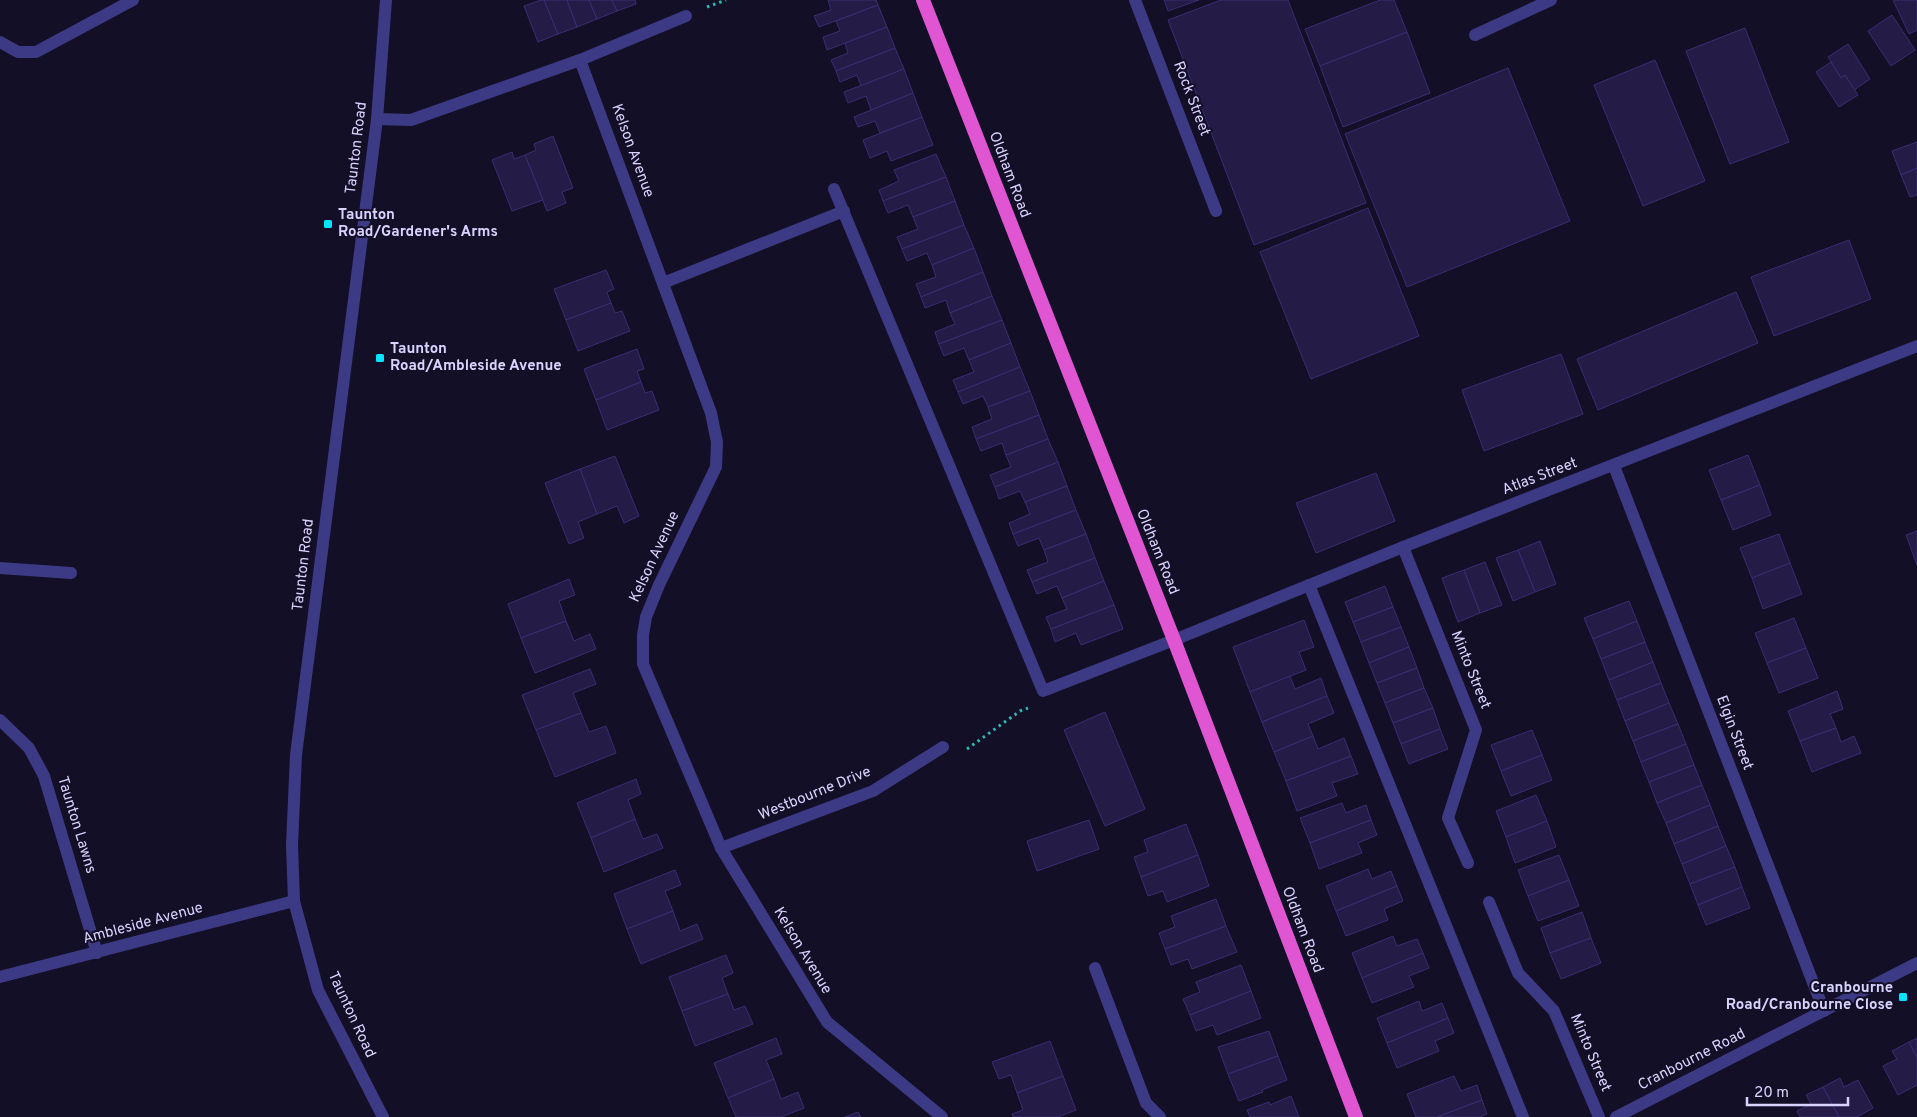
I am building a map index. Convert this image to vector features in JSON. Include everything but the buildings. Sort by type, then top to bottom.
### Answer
[{"type":"highway","name":"Oldham Road","points":[[923,0],[1174,640],[1356,1117]]},
{"type":"street","points":[[0,42],[18,52],[36,52],[133,0]]},
{"type":"street","name":"Taunton Road","points":[[383,1117],[318,990],[294,901],[292,845],[296,755],[377,119],[386,0]]},
{"type":"street","name":"Rock Street","points":[[1135,0],[1216,211]]},
{"type":"street","points":[[1475,35],[1548,1]]},
{"type":"street","points":[[377,119],[411,120],[580,60],[686,16]]},
{"type":"street","name":"Kelson Avenue","points":[[580,60],[711,413],[717,442],[716,467],[646,617],[642,636],[643,664],[721,848],[827,1022],[942,1117]]},
{"type":"street","points":[[834,189],[1043,691]]},
{"type":"street","points":[[663,283],[844,211]]},
{"type":"street","name":"Atlas Street","points":[[1043,691],[1403,547],[1917,346]]},
{"type":"street","name":"Elgin Street","points":[[1614,466],[1824,1011]]},
{"type":"street","name":"Minto Street","points":[[1403,547],[1476,730],[1448,818],[1468,863]]},
{"type":"street","points":[[0,568],[71,573]]},
{"type":"street","points":[[1309,585],[1522,1117]]},
{"type":"street","name":"Taunton Lawns","points":[[0,720],[29,748],[44,776],[97,953]]},
{"type":"street","name":"Westbourne Drive","points":[[721,848],[873,791],[944,747]]},
{"type":"street","name":"Ambleside Avenue","points":[[0,977],[294,901]]},
{"type":"street","name":"Minto Street","points":[[1489,902],[1518,973],[1554,1011],[1599,1117]]},
{"type":"street","name":"Cranbourne Road","points":[[1620,1116],[1917,963]]},
{"type":"street","points":[[1095,968],[1146,1103],[1160,1117]]},
{"type":"path","points":[[944,747],[965,751],[1020,711],[1032,707],[1043,691]]},
{"type":"place","name":"Taunton Road/Gardener's Arms","points":[[328,224]]},
{"type":"place","name":"Taunton Road/Ambleside Avenue","points":[[380,358]]},
{"type":"place","name":"Cranbourne Road/Cranbourne Close","points":[[1903,997]]}]
